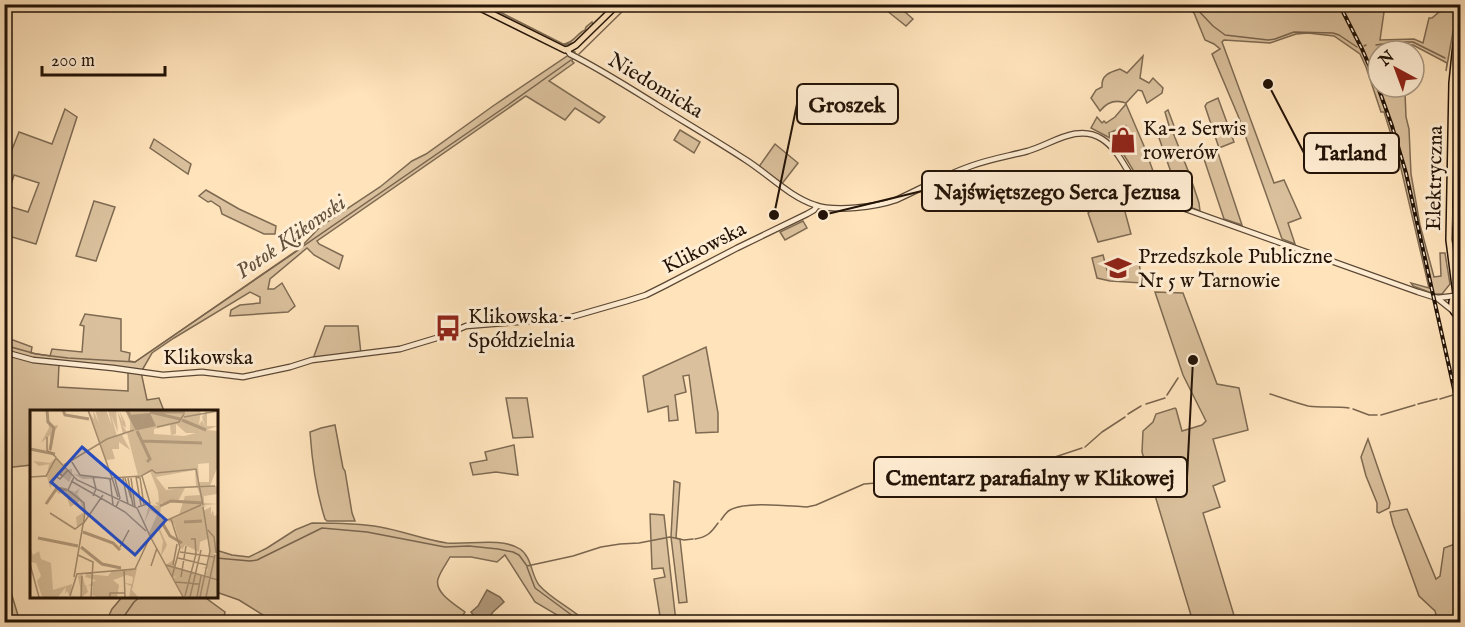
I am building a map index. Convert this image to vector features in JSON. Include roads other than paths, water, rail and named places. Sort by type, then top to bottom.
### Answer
[{"type":"main road","name":"Niedomicka","points":[[472,4],[562,50],[567,50]]},
{"type":"main road","points":[[567,50],[576,45],[618,4]]},
{"type":"main road","name":"Elektryczna","points":[[1452,310],[1452,302],[1457,294],[1449,240],[1452,83],[1456,44],[1461,26]]},
{"type":"main road","name":"Elektryczna","points":[[1461,57],[1455,221],[1461,270]]},
{"type":"main road","points":[[1452,310],[1460,319]]},
{"type":"street","name":"Niedomicka","points":[[567,50],[745,159],[804,201],[817,206]]},
{"type":"street","points":[[817,206],[826,208],[883,205],[973,165],[1029,150],[1069,134],[1087,133],[1097,136],[1110,145],[1136,183],[1152,197],[1437,298],[1452,310]]},
{"type":"street","name":"Klikowska","points":[[4,352],[33,360],[164,375],[202,372],[243,378],[314,360],[400,349],[440,337],[466,326],[568,318],[627,301],[646,295],[807,214],[817,206]]},
{"type":"street","points":[[1437,298],[1457,294]]},
{"type":"waterway","name":"Potok Klikowski","points":[[579,54],[630,4]]},
{"type":"waterway","name":"Potok Klikowski","points":[[1192,4],[1225,35],[1268,40],[1294,32],[1333,33],[1357,47]]},
{"type":"waterway","name":"Potok Klikowski","points":[[1197,10],[1203,4]]},
{"type":"waterway","name":"Potok Klikowski","points":[[1426,48],[1445,58]]},
{"type":"waterway","name":"Potok Klikowski","points":[[4,345],[36,354],[135,362],[571,60]]},
{"type":"waterway","points":[[1167,395],[1178,378]]},
{"type":"waterway","points":[[1270,394],[1308,406],[1349,408]]},
{"type":"waterway","points":[[1440,399],[1453,395]]},
{"type":"waterway","points":[[1146,404],[1165,398]]},
{"type":"waterway","points":[[1418,404],[1437,399]]},
{"type":"waterway","points":[[1381,415],[1415,405]]},
{"type":"waterway","points":[[1128,414],[1141,406]]},
{"type":"waterway","points":[[1353,409],[1369,415],[1377,415]]},
{"type":"waterway","points":[[1085,447],[1125,417]]},
{"type":"waterway","points":[[1034,460],[1046,460],[1082,448]]},
{"type":"waterway","points":[[971,460],[1001,457],[1031,460]]},
{"type":"waterway","points":[[947,476],[968,461]]},
{"type":"waterway","points":[[721,520],[726,513],[737,507],[767,505],[807,507],[864,484],[936,478],[944,480]]},
{"type":"waterway","points":[[695,539],[708,534],[718,523]]},
{"type":"waterway","points":[[218,558],[257,560],[322,528],[367,532],[445,547],[469,546],[498,549],[519,555],[527,566],[601,547],[670,537],[693,539]]},
{"type":"waterway","points":[[527,567],[535,588],[581,622]]},
{"type":"waterway","points":[[120,622],[140,597]]},
{"type":"railway","points":[[1339,4],[1366,58]]},
{"type":"railway","points":[[1382,99],[1406,173],[1460,416]]},
{"type":"place","name":"Tarland","points":[[1268,84]]},
{"type":"place","name":"Ka-2 Serwis rowerów","points":[[1123,140]]},
{"type":"place","name":"Groszek","points":[[774,215]]},
{"type":"place","name":"Najświętszego Serca Jezusa","points":[[823,215]]},
{"type":"place","name":"Przedszkole Publiczne Nr 5 w Tarnowie","points":[[1118,268]]},
{"type":"place","name":"Klikowska - Spółdzielnia","points":[[448,328]]},
{"type":"place","name":"Cmentarz parafialny w Klikowej","points":[[1193,360]]}]
